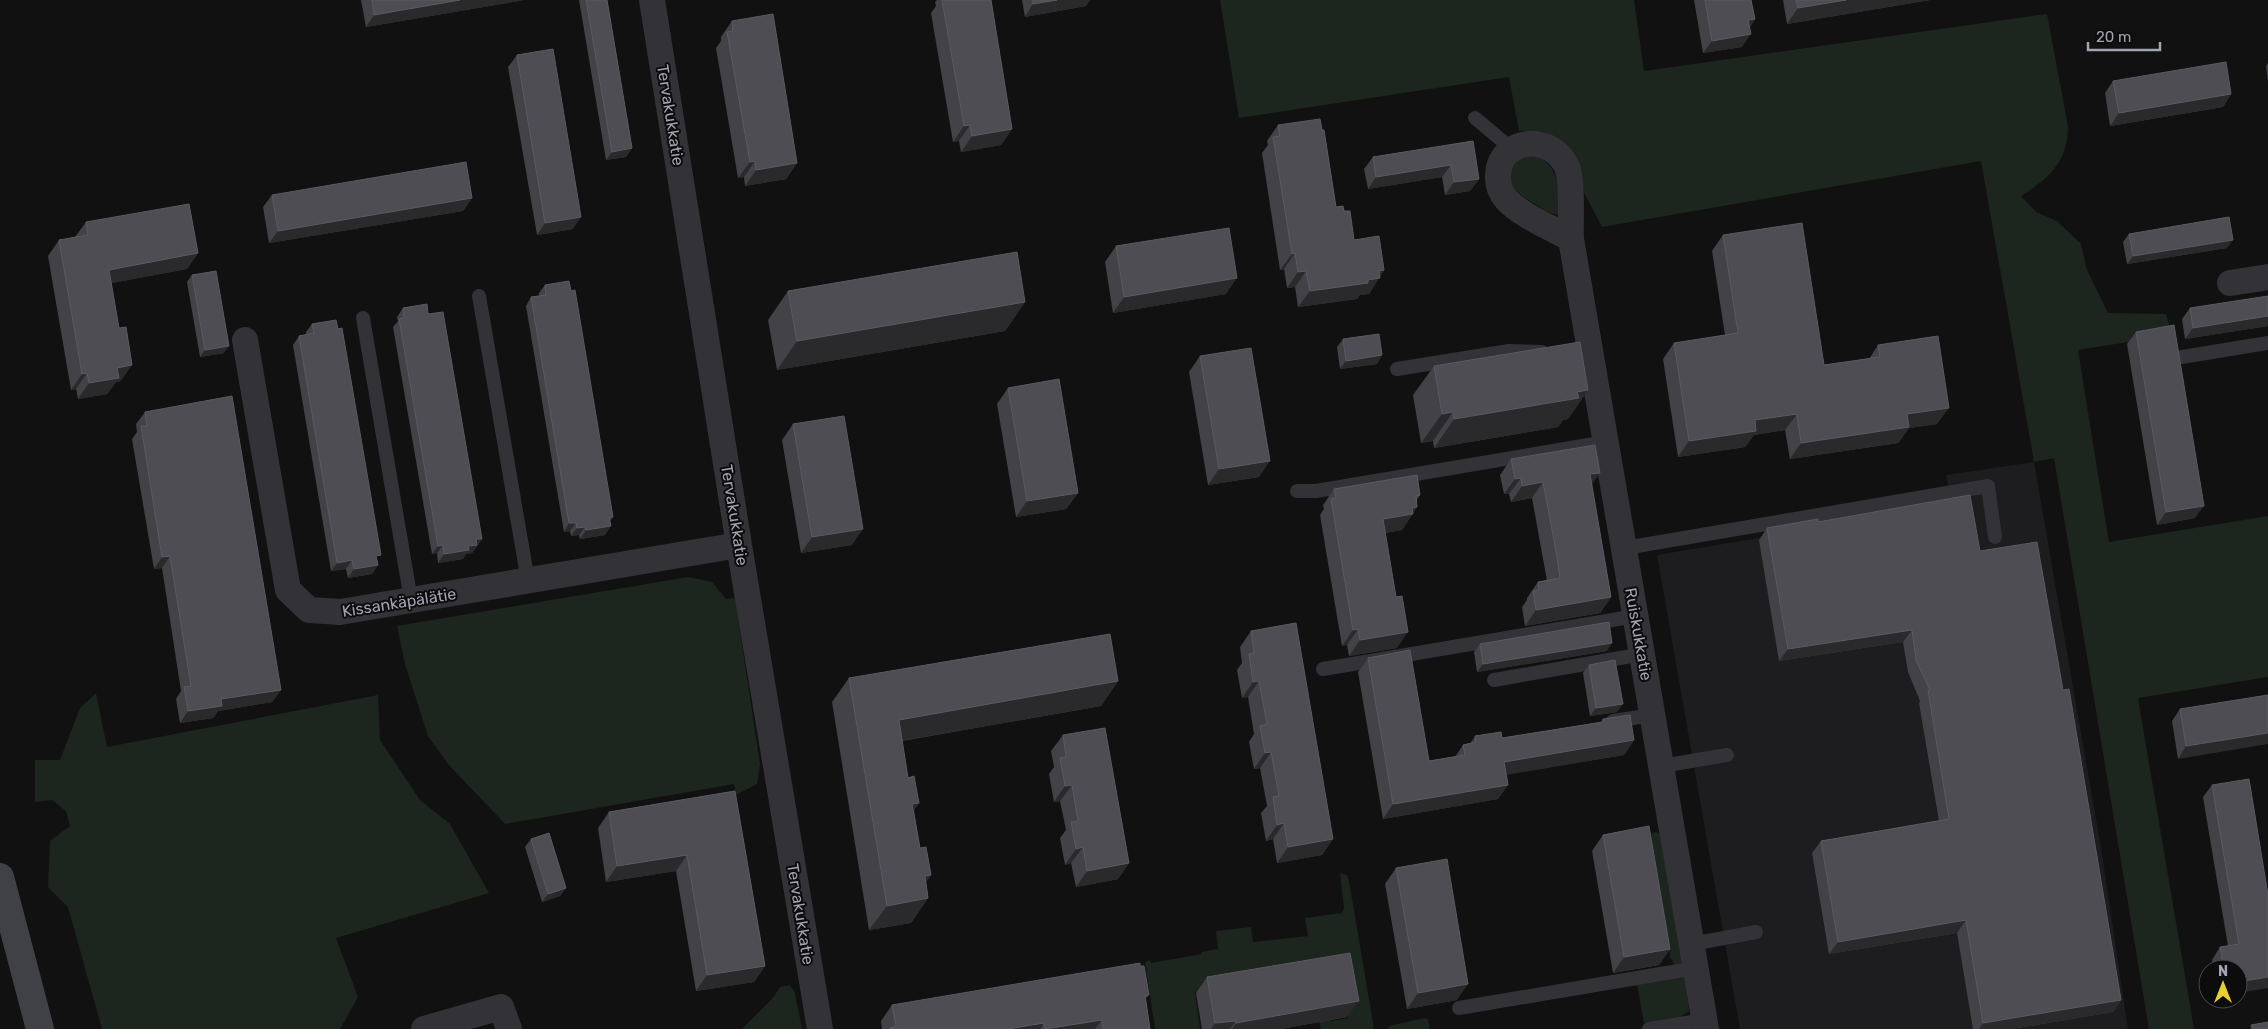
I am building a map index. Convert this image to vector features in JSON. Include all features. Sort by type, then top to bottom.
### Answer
[{"type":"main road","points":[[0,876],[35,1022]]},
{"type":"street","name":"Tervakukkatie","points":[[652,0],[739,545],[820,1029]]},
{"type":"street","name":"Ruiskukkatie","points":[[1512,149],[1518,145],[1540,144],[1553,150],[1564,161],[1569,175],[1571,239],[1581,347],[1606,442],[1705,1024]]},
{"type":"street","points":[[1512,149],[1506,154],[1498,167],[1498,181],[1502,194],[1513,205],[1571,239]]},
{"type":"street","points":[[2230,283],[2268,277]]},
{"type":"street","name":"Kissankäpälätie","points":[[245,340],[288,590],[309,610],[340,612],[739,545]]},
{"type":"street","points":[[424,1029],[505,1018]]},
{"type":"lane","points":[[1474,118],[1512,149]]},
{"type":"lane","points":[[479,296],[528,581]]},
{"type":"lane","points":[[364,318],[411,600]]},
{"type":"lane","points":[[2182,357],[2268,343]]},
{"type":"lane","points":[[1397,369],[1509,350],[1537,353],[1554,350]]},
{"type":"lane","points":[[1297,491],[1316,491],[1606,442]]},
{"type":"lane","points":[[1625,548],[1988,486],[1995,537]]},
{"type":"lane","points":[[1322,669],[1636,616]]},
{"type":"lane","points":[[1494,680],[1643,654]]},
{"type":"lane","points":[[1594,724],[1653,715]]},
{"type":"lane","points":[[1662,766],[1727,755]]},
{"type":"lane","points":[[1460,1008],[1694,956],[1756,932]]},
{"type":"lane","points":[[1649,1029],[1705,1024]]},
{"type":"shaded area","points":[[1220,0],[1634,0],[1644,71],[2047,14],[2068,126],[2067,138],[2061,159],[2049,175],[2021,196],[2036,212],[2057,221],[2081,244],[2087,270],[2108,313],[2166,314],[2172,335],[2078,350],[2109,542],[2268,516],[2268,677],[2138,698],[2194,1029],[2149,1029],[2054,458],[2034,462],[1981,161],[1602,227],[1555,137],[1544,132],[1519,131],[1509,77],[1239,118]]},
{"type":"shaded area","points":[[1537,156],[1551,167],[1555,174],[1558,189],[1558,215],[1552,214],[1522,196],[1512,185],[1510,179],[1514,165],[1521,157]]},
{"type":"shaded area","points":[[2034,462],[2102,854],[2128,1029],[1740,1029],[1657,555],[1952,506],[1946,475]]},
{"type":"shaded area","points":[[688,577],[712,582],[726,599],[735,598],[760,764],[757,784],[736,795],[734,784],[505,824],[448,764],[428,736],[405,664],[397,626]]},
{"type":"shaded area","points":[[96,693],[107,747],[378,695],[380,740],[420,800],[450,824],[489,893],[336,938],[358,997],[340,1029],[102,1029],[68,907],[48,887],[50,841],[70,826],[66,811],[52,800],[35,802],[35,760],[60,760],[80,708]]},
{"type":"shaded area","points":[[1652,833],[1660,834],[1682,964],[1675,966],[1670,957],[1651,839]]},
{"type":"shaded area","points":[[1340,873],[1347,875],[1349,881],[1374,1029],[1321,1029],[1319,1021],[1330,1015],[1331,1021],[1348,1018],[1340,968],[1195,992],[1200,1029],[1155,1029],[1145,962],[1150,960],[1151,963],[1202,954],[1202,952],[1218,949],[1216,931],[1251,927],[1253,942],[1308,936],[1305,918],[1342,913],[1344,908]]},
{"type":"shaded area","points":[[1685,977],[1689,1011],[1680,1017],[1644,1023],[1637,984]]},
{"type":"shaded area","points":[[790,985],[795,993],[802,1029],[742,1029],[773,998],[780,987]]},
{"type":"shaded area","points":[[1424,1018],[1428,1019],[1430,1029],[1387,1029],[1389,1026]]},
{"type":"building","points":[[372,0],[460,0],[374,15]]},
{"type":"building","points":[[586,0],[607,0],[632,148],[612,152]]},
{"type":"building","points":[[942,0],[991,0],[1012,129],[972,136],[970,125],[964,126]]},
{"type":"building","points":[[1033,0],[1057,0],[1033,4]]},
{"type":"building","points":[[1705,0],[1751,0],[1755,19],[1748,20],[1751,34],[1712,41]]},
{"type":"building","points":[[1796,0],[1846,0],[1798,8]]},
{"type":"building","points":[[773,14],[797,163],[756,170],[755,161],[750,162],[727,32],[733,31],[732,21]]},
{"type":"building","points":[[553,49],[581,217],[545,223],[517,55]]},
{"type":"building","points":[[2226,62],[2231,94],[2119,113],[2113,81]]},
{"type":"building","points":[[1320,119],[1322,130],[1324,130],[1336,207],[1343,206],[1344,211],[1350,211],[1354,240],[1379,236],[1384,270],[1379,271],[1380,278],[1368,280],[1368,283],[1310,291],[1306,271],[1298,272],[1295,253],[1292,254],[1273,137],[1280,136],[1278,125]]},
{"type":"building","points":[[1473,141],[1479,179],[1454,182],[1451,165],[1376,177],[1373,157]]},
{"type":"building","points":[[466,162],[472,198],[278,231],[272,195]]},
{"type":"building","points":[[189,204],[198,253],[109,270],[119,328],[126,327],[132,365],[117,368],[119,378],[89,383],[87,373],[82,374],[59,240],[88,235],[86,222]]},
{"type":"building","points":[[2229,217],[2233,240],[2133,256],[2129,234]]},
{"type":"building","points":[[1802,223],[1824,365],[1880,357],[1878,345],[1938,336],[1949,408],[1907,414],[1909,427],[1801,443],[1797,414],[1755,420],[1756,431],[1689,441],[1674,343],[1738,333],[1723,235]]},
{"type":"building","points":[[1229,228],[1237,278],[1124,297],[1116,246]]},
{"type":"building","points":[[1017,252],[1025,302],[797,341],[788,291]]},
{"type":"building","points":[[216,271],[229,346],[205,350],[192,275]]},
{"type":"building","points":[[569,281],[571,291],[575,290],[613,517],[609,517],[611,526],[586,530],[585,527],[577,528],[576,523],[569,523],[531,297],[546,295],[545,285]]},
{"type":"building","points":[[2268,296],[2268,316],[2193,328],[2190,308]]},
{"type":"building","points":[[427,304],[428,314],[443,312],[482,539],[476,539],[477,545],[468,546],[469,550],[444,554],[443,545],[438,546],[399,319],[404,318],[403,308]]},
{"type":"building","points":[[336,320],[338,329],[342,328],[381,555],[376,556],[378,565],[354,569],[352,560],[337,563],[299,336],[314,333],[312,324]]},
{"type":"building","points":[[2174,325],[2204,506],[2166,512],[2136,332]]},
{"type":"building","points":[[1379,334],[1382,355],[1346,361],[1343,339]]},
{"type":"building","points":[[1580,342],[1588,390],[1577,392],[1579,398],[1454,419],[1453,412],[1442,414],[1434,366]]},
{"type":"building","points":[[1251,348],[1270,461],[1219,469],[1200,356]]},
{"type":"building","points":[[1059,379],[1078,493],[1027,501],[1008,388]]},
{"type":"building","points":[[232,396],[281,690],[221,699],[222,706],[188,711],[184,687],[191,686],[170,556],[162,557],[141,426],[147,426],[145,412]]},
{"type":"building","points":[[844,416],[863,529],[812,537],[793,424]]},
{"type":"building","points":[[1595,445],[1600,473],[1590,474],[1611,597],[1536,610],[1533,591],[1539,590],[1538,582],[1560,578],[1556,551],[1543,482],[1522,486],[1521,478],[1515,479],[1511,459]]},
{"type":"building","points":[[1417,475],[1420,495],[1416,496],[1417,507],[1412,508],[1413,514],[1383,519],[1396,597],[1402,596],[1408,632],[1360,640],[1358,629],[1353,630],[1331,499],[1336,498],[1334,489]]},
{"type":"building","points":[[1970,495],[1980,551],[2037,542],[2063,690],[2069,689],[2121,1000],[1983,1023],[1966,920],[1838,942],[1821,841],[1949,819],[1928,690],[1930,690],[1916,660],[1912,630],[1788,649],[1767,528],[1818,519],[1818,522]]},
{"type":"building","points":[[1609,622],[1612,643],[1483,664],[1480,644]]},
{"type":"building","points":[[1296,623],[1333,839],[1288,847],[1284,823],[1277,825],[1273,797],[1279,796],[1271,752],[1265,753],[1260,726],[1267,724],[1259,681],[1253,682],[1249,654],[1254,653],[1251,631]]},
{"type":"building","points":[[1110,634],[1118,681],[899,720],[908,778],[914,776],[919,803],[912,804],[920,848],[926,847],[931,875],[925,876],[928,898],[887,906],[849,678]]},
{"type":"building","points":[[1410,650],[1429,761],[1465,755],[1463,745],[1476,742],[1475,736],[1501,732],[1502,738],[1603,722],[1603,719],[1630,715],[1634,740],[1504,762],[1508,785],[1393,804],[1368,658]]},
{"type":"building","points":[[1615,660],[1623,704],[1596,708],[1589,665]]},
{"type":"building","points":[[2268,695],[2268,733],[2186,746],[2180,709]]},
{"type":"building","points":[[1105,728],[1129,863],[1087,871],[1083,847],[1076,849],[1071,822],[1078,821],[1072,785],[1065,786],[1060,758],[1066,757],[1063,735]]},
{"type":"building","points":[[2249,779],[2268,895],[2268,977],[2248,980],[2248,959],[2222,959],[2220,947],[2239,944],[2212,785]]},
{"type":"building","points":[[735,791],[765,966],[707,975],[687,855],[617,866],[609,812]]},
{"type":"building","points":[[1649,826],[1670,949],[1624,957],[1603,835]]},
{"type":"building","points":[[549,833],[566,888],[548,894],[531,839]]},
{"type":"building","points":[[1447,859],[1468,984],[1418,993],[1396,868]]},
{"type":"building","points":[[1350,953],[1359,1001],[1236,1023],[1236,1021],[1215,1023],[1207,977]]},
{"type":"building","points":[[1140,963],[1140,966],[1144,966],[1149,995],[1145,995],[1150,1029],[1103,1029],[1102,1020],[1045,1029],[1044,1023],[1008,1029],[890,1029],[896,1026],[892,1005]]},
{"type":"building","points":[[2268,1022],[2268,1029],[2252,1029],[2251,1025]]}]
